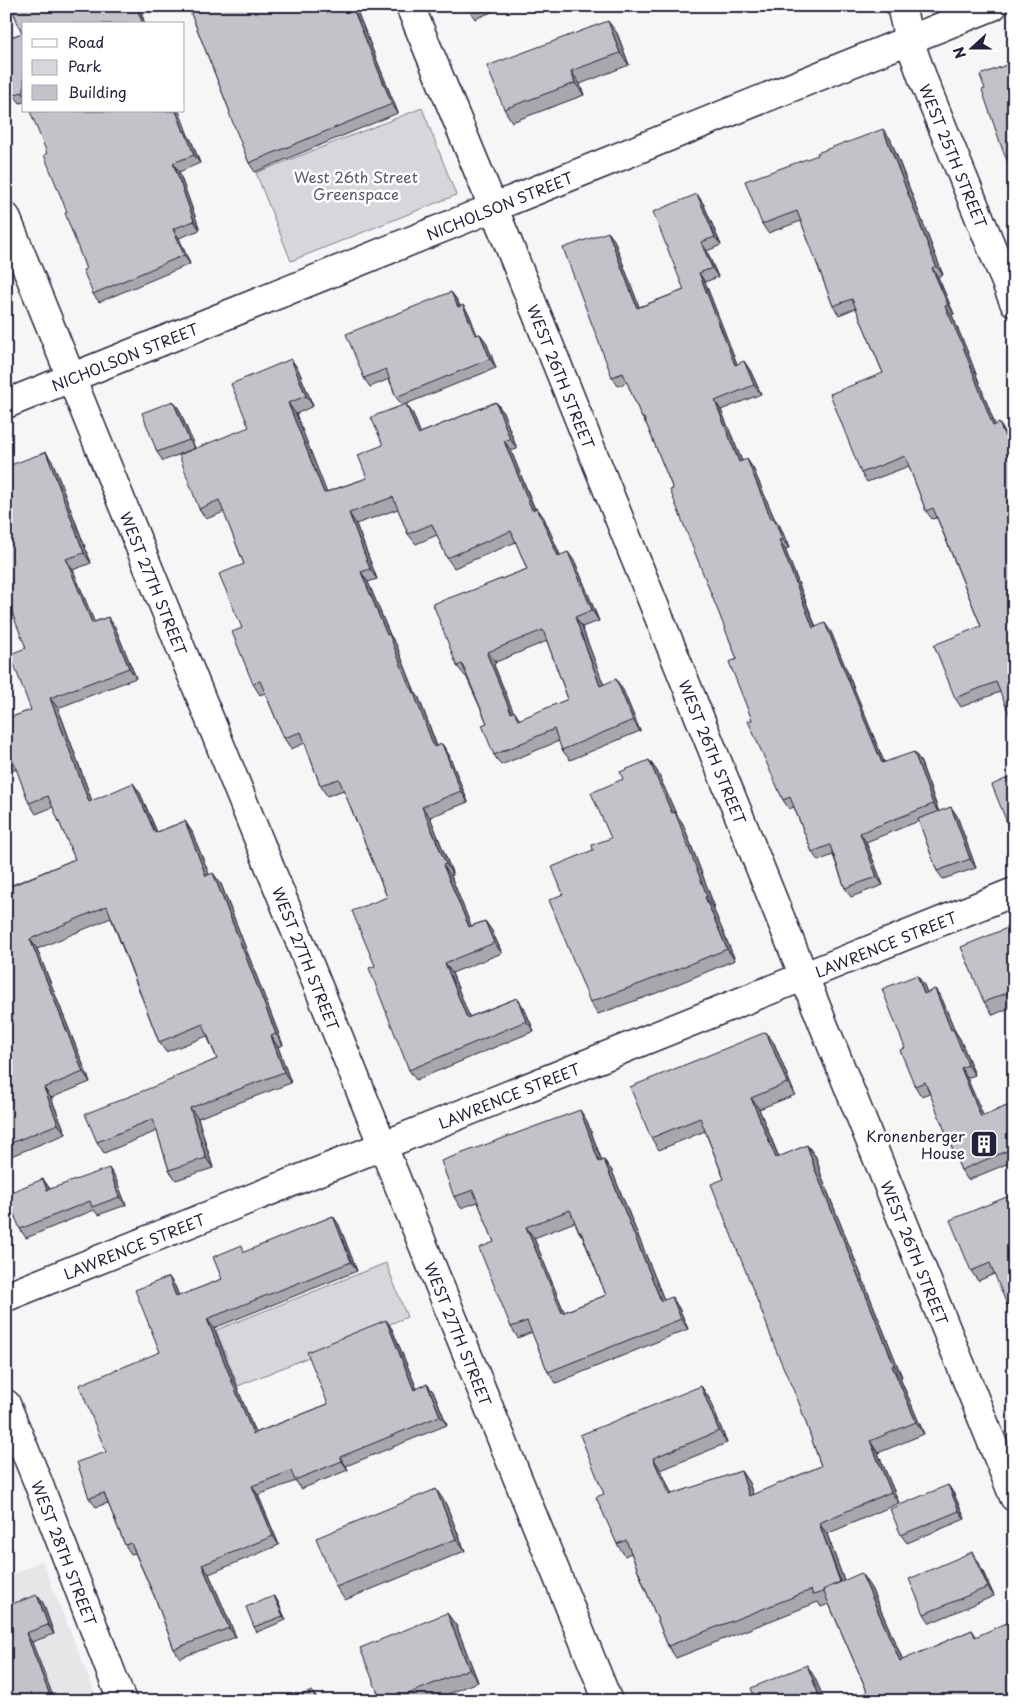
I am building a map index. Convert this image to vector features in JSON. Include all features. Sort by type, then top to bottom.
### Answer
[{"type":"street","name":"WEST 26TH STREET","points":[[410,6],[1014,1497]]},
{"type":"street","name":"WEST 25TH STREET","points":[[900,6],[909,40],[1014,302]]},
{"type":"street","name":"NICHOLSON STREET","points":[[6,404],[993,6]]},
{"type":"street","name":"WEST 27TH STREET","points":[[6,217],[608,1701]]},
{"type":"street","name":"LAWRENCE STREET","points":[[6,1298],[1014,892]]},
{"type":"street","name":"WEST 28TH STREET","points":[[6,1404],[122,1701]]},
{"type":"shaded area","points":[[42,1561],[98,1701],[6,1701],[6,1577]]},
{"type":"green space","name":"West 26th Street Greenspace","points":[[422,108],[456,195],[291,261],[256,173]]},
{"type":"green space","points":[[386,1263],[407,1317],[238,1386],[216,1330]]},
{"type":"building","points":[[11,6],[136,6],[142,22],[22,22],[22,33]]},
{"type":"building","points":[[188,6],[352,6],[392,104],[249,163]]},
{"type":"building","points":[[468,6],[479,6],[469,10]]},
{"type":"building","points":[[608,21],[620,53],[571,71],[575,83],[504,109],[487,66]]},
{"type":"building","points":[[22,33],[22,92],[14,95],[6,76],[6,39]]},
{"type":"building","points":[[1014,62],[1014,176],[1003,151],[982,90],[985,89],[980,75]]},
{"type":"building","points":[[30,112],[176,112],[194,155],[173,163],[194,221],[173,229],[184,255],[93,294],[83,270],[86,269],[65,213],[67,212],[44,155],[47,153]]},
{"type":"building","points":[[883,129],[936,266],[932,268],[948,305],[945,306],[962,344],[993,426],[999,423],[1014,458],[1014,726],[996,682],[955,698],[934,645],[981,626],[945,537],[933,508],[926,511],[905,456],[861,473],[830,394],[883,373],[852,299],[833,306],[797,211],[762,224],[745,181]]},
{"type":"building","points":[[697,194],[715,237],[701,242],[712,268],[699,273],[735,365],[744,361],[754,385],[715,401],[739,462],[747,459],[771,519],[774,518],[782,539],[779,540],[813,628],[825,623],[882,763],[914,752],[933,804],[860,833],[877,877],[845,888],[830,845],[812,852],[790,797],[783,800],[748,721],[752,720],[729,662],[737,659],[670,490],[673,489],[623,373],[612,377],[563,248],[608,232],[637,308],[684,290],[653,212]]},
{"type":"building","points":[[451,292],[458,307],[463,305],[475,335],[480,334],[490,359],[396,397],[386,369],[364,378],[346,334]]},
{"type":"building","points":[[291,359],[306,396],[288,403],[324,493],[367,478],[358,455],[383,445],[371,417],[406,404],[418,434],[496,402],[510,439],[504,441],[532,510],[537,508],[558,556],[568,552],[592,610],[575,617],[600,686],[616,679],[633,720],[562,750],[554,729],[494,755],[482,725],[487,723],[462,664],[457,666],[433,604],[527,569],[511,531],[447,558],[432,524],[408,534],[393,497],[349,513],[370,569],[361,572],[387,635],[389,634],[410,688],[412,688],[434,747],[442,744],[461,791],[422,807],[446,864],[443,865],[469,927],[485,921],[494,943],[445,963],[467,1018],[517,998],[526,1021],[409,1070],[369,968],[375,966],[352,911],[387,897],[339,779],[320,785],[301,732],[284,738],[260,681],[253,684],[232,632],[242,628],[219,574],[244,564],[219,500],[199,509],[179,455],[249,427],[231,384]],"holes":[[[543,630],[568,699],[518,720],[514,711],[511,713],[487,654],[488,652]]]},
{"type":"building","points":[[173,401],[189,440],[157,452],[142,413]]},
{"type":"building","points":[[46,452],[84,553],[66,559],[92,623],[108,617],[129,668],[50,698],[89,802],[133,783],[155,833],[185,821],[206,876],[213,873],[276,1034],[271,1036],[284,1072],[190,1108],[206,1158],[169,1170],[153,1119],[97,1142],[85,1114],[173,1079],[173,1077],[217,1059],[203,1024],[159,1042],[107,906],[30,939],[83,1072],[44,1088],[58,1124],[6,1145],[6,880],[9,887],[75,859],[48,796],[29,803],[12,758],[6,760],[6,719],[31,710],[10,654],[26,648],[6,598],[6,470],[9,469],[8,466]]},
{"type":"building","points":[[649,760],[672,813],[675,812],[707,896],[705,897],[727,949],[590,1002],[549,900],[563,894],[552,867],[593,850],[592,845],[611,838],[591,793],[623,779],[620,772]]},
{"type":"building","points":[[1014,775],[1014,828],[1010,830],[992,785]]},
{"type":"building","points":[[951,807],[970,859],[937,871],[918,819]]},
{"type":"building","points":[[1012,926],[1014,931],[1014,990],[984,1002],[961,947]]},
{"type":"building","points":[[917,975],[924,994],[935,989],[951,1030],[953,1029],[968,1065],[961,1068],[981,1117],[1014,1103],[1014,1148],[961,1170],[925,1082],[915,1086],[900,1050],[905,1048],[882,989]]},
{"type":"building","points":[[766,1032],[787,1083],[751,1098],[776,1158],[807,1145],[814,1167],[894,1365],[892,1366],[916,1422],[870,1441],[891,1492],[819,1523],[840,1582],[823,1590],[823,1592],[813,1595],[811,1590],[668,1646],[626,1540],[617,1544],[596,1497],[604,1494],[580,1435],[701,1386],[719,1431],[653,1458],[669,1495],[741,1471],[749,1496],[821,1466],[799,1403],[775,1348],[711,1184],[724,1179],[700,1118],[651,1138],[630,1087]]},
{"type":"building","points":[[580,1110],[599,1162],[604,1160],[661,1301],[672,1297],[681,1319],[548,1372],[527,1321],[511,1327],[479,1248],[494,1242],[473,1190],[454,1197],[441,1161]],"holes":[[[570,1210],[579,1232],[581,1232],[606,1295],[562,1313],[526,1227]]]},
{"type":"building","points":[[109,1168],[119,1197],[92,1207],[90,1201],[20,1229],[6,1194],[43,1179],[47,1190]]},
{"type":"building","points":[[1014,1194],[1014,1322],[990,1263],[971,1271],[950,1220]]},
{"type":"building","points":[[333,1216],[351,1262],[207,1319],[253,1434],[328,1404],[307,1352],[386,1320],[414,1390],[427,1384],[440,1416],[340,1457],[342,1461],[295,1480],[291,1471],[252,1486],[273,1536],[202,1565],[229,1628],[174,1649],[156,1600],[131,1543],[125,1545],[104,1493],[89,1498],[77,1462],[106,1452],[79,1385],[160,1352],[135,1290],[169,1277],[176,1297],[222,1279],[213,1257],[242,1245],[244,1252]]},
{"type":"building","points":[[1014,1324],[1014,1344],[1007,1327]]},
{"type":"building","points":[[948,1485],[959,1511],[901,1535],[890,1509]]},
{"type":"building","points":[[436,1489],[456,1539],[336,1587],[316,1538]]},
{"type":"building","points":[[972,1552],[988,1587],[924,1614],[909,1579]]},
{"type":"building","points":[[861,1573],[900,1661],[972,1630],[975,1637],[1009,1622],[1014,1634],[1014,1701],[868,1701],[864,1693],[867,1691],[823,1590]]},
{"type":"building","points":[[37,1595],[48,1625],[26,1633],[52,1701],[6,1701],[6,1606]]},
{"type":"building","points":[[274,1596],[283,1616],[254,1627],[246,1607]]},
{"type":"building","points":[[447,1613],[469,1669],[391,1701],[381,1701],[360,1648]]},
{"type":"building","points":[[807,1665],[821,1701],[756,1701],[751,1688]]},
{"type":"building","points":[[312,1691],[316,1701],[287,1701]]},
{"type":"place","name":"Kronenberger House","points":[[984,1144]]}]
